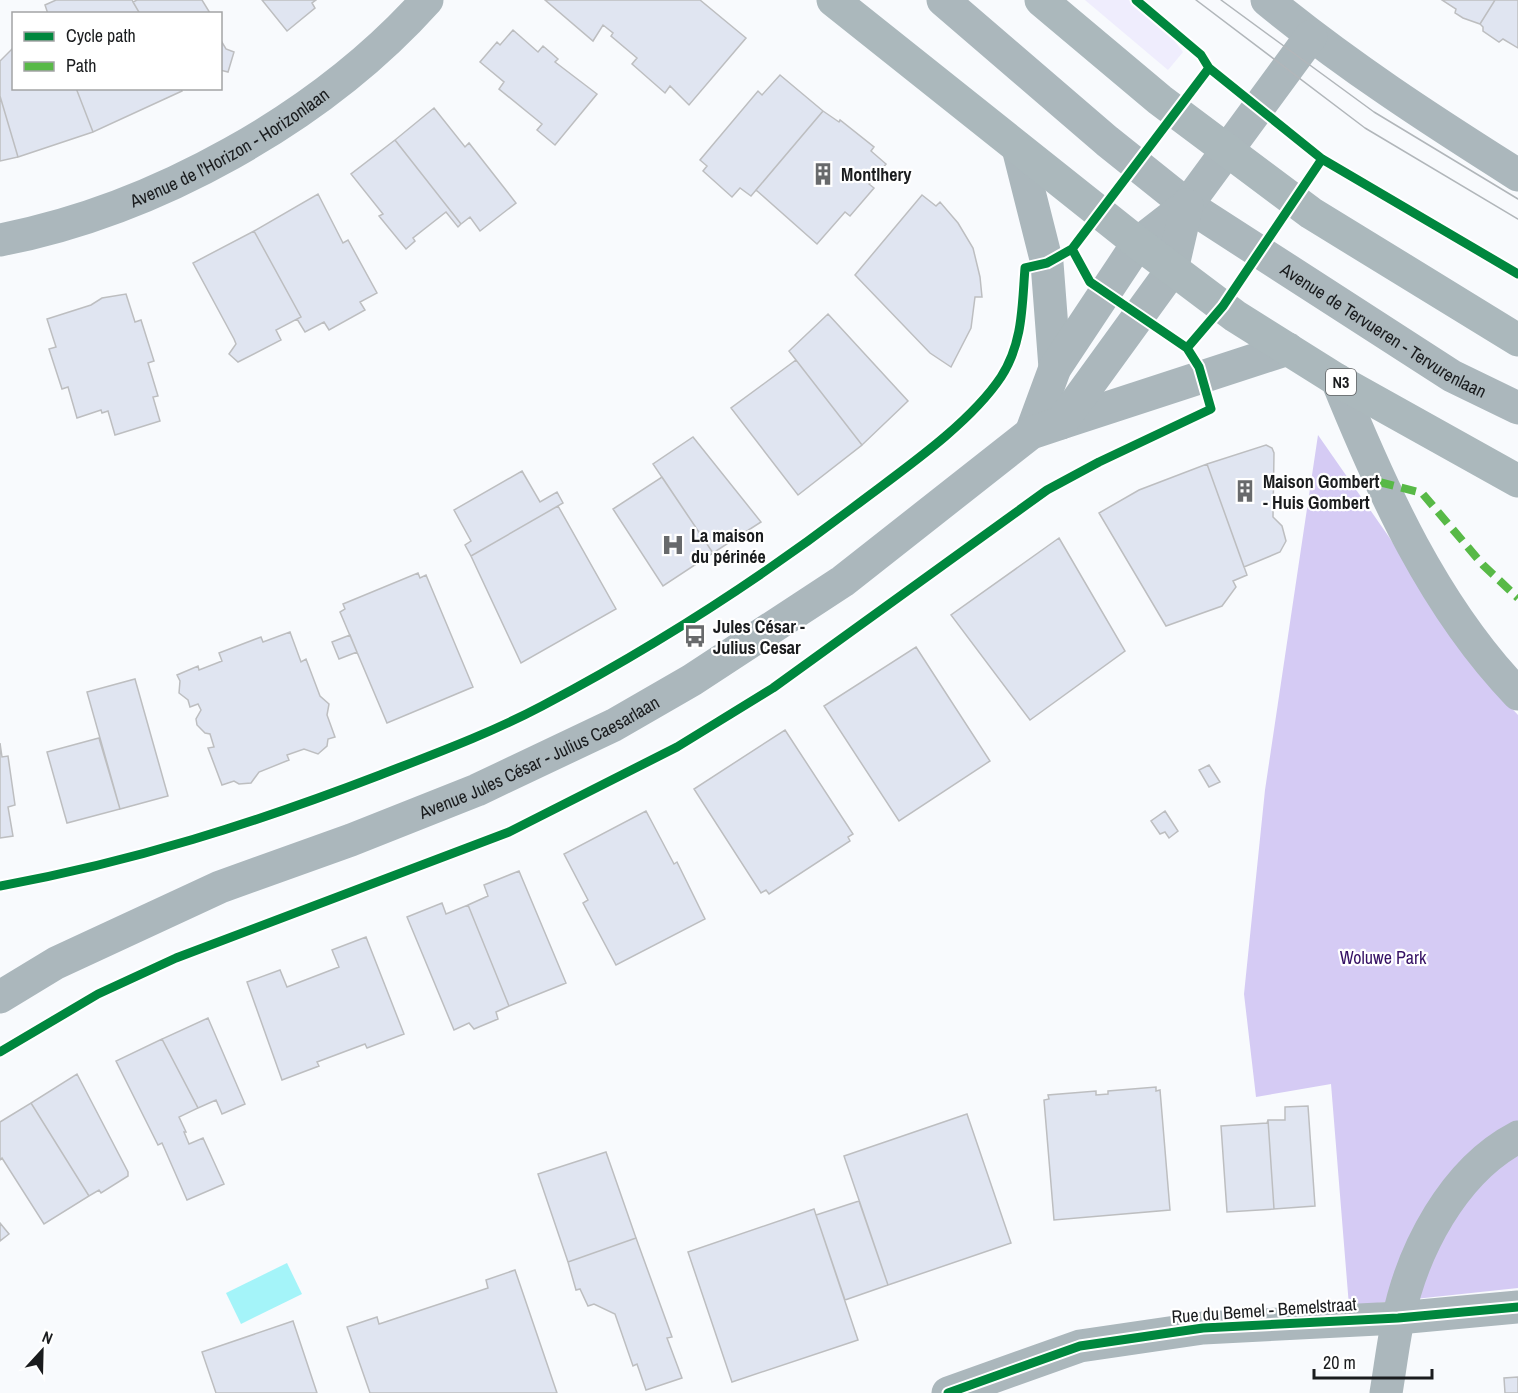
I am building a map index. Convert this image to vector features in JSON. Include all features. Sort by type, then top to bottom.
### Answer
[{"type":"main road","name":"N3","points":[[833,0],[1172,270],[1236,316],[1337,380],[1518,481]]},
{"type":"main road","points":[[1041,0],[1160,100],[1311,213],[1518,340]]},
{"type":"street","name":"Avenue de l'Horizon - Horizonlaan","points":[[0,240],[35,234],[169,187],[265,133],[347,77],[427,0]]},
{"type":"street","name":"Avenue de Tervueren - Tervurenlaan","points":[[942,0],[1107,141],[1187,205],[1452,376],[1518,408]]},
{"type":"street","points":[[1267,0],[1311,36],[1401,101],[1518,175]]},
{"type":"street","name":"Avenue Jules César - Julius Caesarlaan","points":[[1055,368],[1138,243],[1187,205],[1311,36]]},
{"type":"street","name":"Avenue Jules César - Julius Caesarlaan","points":[[1018,148],[1047,263],[1055,368],[1046,428]]},
{"type":"street","name":"Avenue Jules César - Julius Caesarlaan","points":[[0,996],[56,963],[220,887],[351,840],[477,790],[614,725],[692,680],[843,581],[1046,428],[1172,270],[1187,205]]},
{"type":"street","name":"Avenue Jules César - Julius Caesarlaan","points":[[1046,428],[1288,349]]},
{"type":"street","points":[[1337,380],[1379,482],[1412,542],[1466,632],[1518,694]]},
{"type":"street","points":[[1386,1393],[1398,1318],[1418,1259],[1448,1202],[1465,1178],[1518,1137]]},
{"type":"street","name":"Rue du Bemel - Bemelstraat","points":[[948,1393],[1080,1346],[1203,1328],[1398,1318],[1518,1307]]},
{"type":"shaded area","points":[[1085,0],[1129,0],[1173,39],[1183,52],[1168,70]]},
{"type":"green space","name":"Woluwe Park","points":[[1318,435],[1389,537],[1474,668],[1518,715],[1518,1288],[1349,1306],[1331,1084],[1256,1097],[1244,994],[1265,790]]},
{"type":"water","points":[[287,1263],[302,1294],[241,1324],[226,1293]]},
{"type":"building","points":[[56,0],[132,0],[139,12],[47,12],[45,5]]},
{"type":"building","points":[[137,0],[202,0],[209,12],[139,12],[133,2]]},
{"type":"building","points":[[262,0],[316,0],[312,3],[315,8],[287,31]]},
{"type":"building","points":[[545,0],[700,0],[746,38],[689,105],[670,86],[665,93],[632,64],[637,58],[611,36],[613,33],[603,25],[593,41]]},
{"type":"building","points":[[1442,0],[1495,0],[1480,24],[1455,13],[1456,9]]},
{"type":"building","points":[[1495,0],[1518,0],[1518,48],[1503,39],[1499,42],[1483,31],[1480,24]]},
{"type":"building","points":[[513,30],[538,52],[543,46],[558,59],[555,62],[597,94],[555,145],[537,130],[542,124],[499,89],[504,82],[480,62],[497,42],[500,45]]},
{"type":"building","points":[[222,42],[226,49],[234,52],[228,72],[222,70]]},
{"type":"building","points":[[12,49],[12,90],[77,90],[93,132],[18,157],[0,96],[0,61]]},
{"type":"building","points":[[780,75],[823,111],[751,196],[740,188],[732,197],[703,171],[707,166],[700,160],[758,91],[762,95]]},
{"type":"building","points":[[77,90],[182,90],[182,91],[93,132]]},
{"type":"building","points":[[0,96],[18,157],[0,161]]},
{"type":"building","points":[[434,108],[465,147],[469,143],[516,203],[480,231],[470,217],[461,224],[395,140]]},
{"type":"building","name":"Montlhery","points":[[823,111],[839,122],[840,120],[874,147],[871,151],[886,164],[869,184],[874,188],[850,216],[845,212],[817,244],[756,190]]},
{"type":"building","points":[[395,140],[461,224],[458,227],[446,212],[413,238],[415,241],[406,249],[379,216],[383,214],[351,174]]},
{"type":"building","points":[[318,194],[343,243],[348,240],[377,293],[360,302],[365,310],[329,330],[324,322],[305,332],[297,319],[301,317],[254,231]]},
{"type":"building","points":[[922,195],[936,206],[940,202],[958,223],[973,248],[980,277],[982,297],[975,297],[971,328],[951,367],[930,353],[855,275]]},
{"type":"building","points":[[254,231],[301,317],[276,330],[281,340],[238,362],[229,354],[236,344],[234,339],[193,263]]},
{"type":"building","points":[[126,294],[135,322],[141,320],[154,361],[148,363],[158,396],[153,397],[160,421],[115,435],[108,411],[102,413],[101,410],[77,418],[68,387],[62,389],[49,349],[56,347],[47,319],[91,305],[102,298]]},
{"type":"building","points":[[828,314],[908,401],[862,445],[789,351]]},
{"type":"building","points":[[796,360],[862,445],[798,495],[731,408]]},
{"type":"building","points":[[693,437],[761,522],[713,553],[653,464]]},
{"type":"building","name":"Maison Gombert - Huis Gombert","points":[[1266,445],[1272,448],[1274,453],[1273,517],[1282,526],[1286,541],[1280,552],[1244,567],[1207,464]]},
{"type":"building","points":[[1207,464],[1247,575],[1233,581],[1236,587],[1222,606],[1166,626],[1099,513],[1139,490]]},
{"type":"building","points":[[522,471],[540,502],[557,492],[563,503],[471,556],[465,545],[471,541],[454,510]]},
{"type":"building","points":[[662,477],[713,553],[663,586],[613,509]]},
{"type":"building","points":[[558,506],[616,609],[521,663],[471,556]]},
{"type":"building","points":[[1059,538],[1125,651],[1030,720],[951,615]]},
{"type":"building","points":[[418,573],[420,578],[426,575],[473,687],[387,723],[340,612],[345,609],[343,604]]},
{"type":"building","points":[[290,632],[301,662],[306,659],[320,696],[329,704],[327,715],[335,737],[328,739],[327,746],[318,754],[304,749],[287,755],[289,760],[259,772],[251,783],[239,784],[234,781],[222,785],[208,748],[214,747],[210,734],[205,733],[197,725],[196,719],[201,710],[198,704],[190,707],[188,700],[179,693],[180,681],[177,675],[198,666],[199,670],[222,661],[219,653],[261,637],[263,642]]},
{"type":"building","points":[[350,635],[357,652],[339,659],[332,642]]},
{"type":"building","points":[[916,647],[990,761],[899,821],[824,706]]},
{"type":"building","points":[[135,679],[168,796],[120,809],[87,692]]},
{"type":"building","points":[[785,730],[853,834],[848,837],[850,841],[769,894],[766,890],[761,893],[694,789]]},
{"type":"building","points":[[99,738],[120,809],[67,823],[47,752]]},
{"type":"building","points":[[0,743],[2,757],[8,756],[15,805],[8,807],[13,836],[0,838]]},
{"type":"building","points":[[1209,765],[1220,782],[1209,787],[1199,770]]},
{"type":"building","points":[[646,811],[674,864],[677,862],[705,919],[616,965],[583,903],[588,900],[564,854]]},
{"type":"building","points":[[1165,811],[1178,831],[1169,838],[1165,832],[1160,834],[1151,821]]},
{"type":"building","points":[[519,871],[566,983],[509,1006],[468,905],[488,896],[484,885]]},
{"type":"building","points":[[442,903],[446,914],[468,905],[509,1006],[496,1012],[498,1019],[474,1029],[469,1023],[454,1030],[407,917]]},
{"type":"building","points":[[366,937],[404,1034],[367,1048],[365,1044],[317,1062],[319,1066],[282,1080],[247,982],[280,970],[287,987],[339,967],[332,950]]},
{"type":"building","points":[[208,1018],[245,1104],[222,1114],[216,1100],[198,1108],[162,1039]]},
{"type":"building","points":[[162,1039],[198,1108],[179,1117],[189,1144],[203,1138],[224,1184],[187,1200],[162,1143],[158,1145],[116,1061]]},
{"type":"building","points":[[77,1074],[128,1172],[128,1176],[101,1193],[99,1190],[89,1196],[31,1103]]},
{"type":"building","points":[[1156,1087],[1156,1091],[1160,1090],[1170,1210],[1054,1220],[1044,1100],[1049,1099],[1048,1095],[1096,1091],[1096,1095],[1108,1094],[1108,1091]]},
{"type":"building","points":[[31,1103],[89,1196],[44,1224],[2,1158],[0,1160],[0,1122]]},
{"type":"building","points":[[1308,1106],[1315,1206],[1274,1209],[1268,1120],[1285,1120],[1285,1107]]},
{"type":"building","points":[[967,1114],[1011,1243],[888,1285],[844,1156]]},
{"type":"building","points":[[1268,1120],[1274,1209],[1227,1212],[1221,1126],[1267,1123]]},
{"type":"building","points":[[606,1152],[636,1238],[568,1262],[538,1174]]},
{"type":"building","points":[[859,1201],[888,1285],[845,1300],[816,1215]]},
{"type":"building","points":[[814,1209],[858,1340],[732,1382],[688,1252]]},
{"type":"building","points":[[0,1223],[9,1234],[0,1241]]},
{"type":"building","points":[[636,1238],[672,1337],[667,1338],[682,1378],[646,1390],[637,1364],[633,1366],[615,1314],[594,1304],[588,1306],[580,1289],[576,1290],[568,1262]]},
{"type":"building","points":[[515,1270],[557,1393],[370,1393],[347,1327],[377,1317],[379,1324],[488,1288],[486,1280]]},
{"type":"building","points":[[293,1321],[317,1393],[216,1393],[202,1352]]},
{"type":"building","points":[[1518,1377],[1518,1393],[1505,1393],[1504,1378]]},
{"type":"tram line","points":[[1196,0],[1365,128],[1518,219]]},
{"type":"tram line","points":[[1221,0],[1374,112],[1518,199]]},
{"type":"marked path","points":[[1379,482],[1422,493],[1483,565],[1518,598]]},
{"type":"cycle path","points":[[1136,0],[1201,55],[1209,68],[1322,159],[1518,274]]},
{"type":"cycle path","points":[[0,886],[97,865],[193,840],[333,793],[442,751],[523,716],[583,684],[664,637],[742,587],[818,534],[913,462],[953,430],[987,395],[1001,377],[1014,351],[1022,310],[1025,268],[1047,263],[1072,249],[1209,68]]},
{"type":"cycle path","points":[[1187,348],[1223,306],[1322,159]]},
{"type":"cycle path","points":[[0,1052],[98,994],[176,958],[509,832],[677,747],[773,688],[1047,490],[1099,462],[1211,409],[1199,367],[1187,348],[1090,282],[1072,249]]},
{"type":"cycle path","points":[[948,1393],[1080,1346],[1203,1328],[1398,1318],[1518,1307]]},
{"type":"place","name":"Montlhery","points":[[823,174]]},
{"type":"place","name":"Maison Gombert - Huis Gombert","points":[[1245,491]]},
{"type":"place","name":"La maison du périnée","points":[[673,545]]},
{"type":"place","name":"Jules César - Julius Cesar","points":[[695,636]]}]
